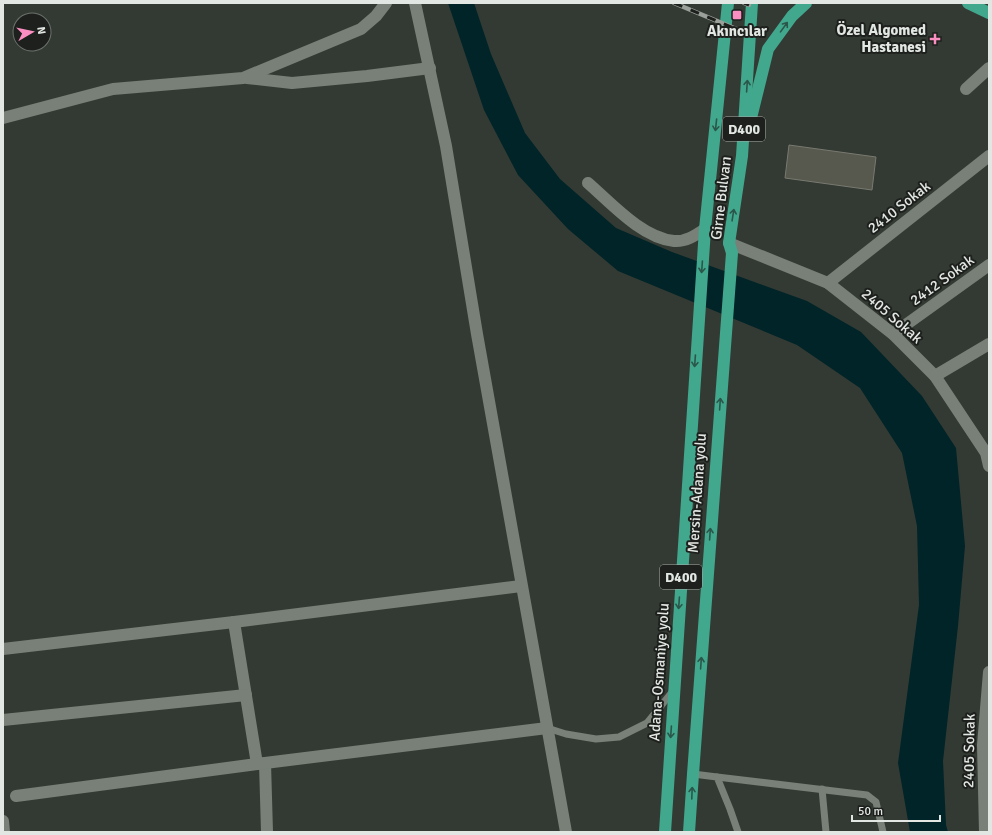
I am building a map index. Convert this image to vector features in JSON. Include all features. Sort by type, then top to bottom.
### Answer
[{"type":"highway","name":"Girne Bulvarı","points":[[705,229],[728,3]]},
{"type":"highway","name":"Girne Bulvarı","points":[[730,248],[742,156],[752,3]]},
{"type":"highway","points":[[742,156],[768,50],[792,16],[806,3]]},
{"type":"highway","points":[[968,3],[989,13]]},
{"type":"highway","name":"Adana-Osmaniye yolu","points":[[665,832],[673,691],[705,229]]},
{"type":"highway","name":"Mersin-Adana yolu","points":[[689,832],[725,337],[730,248]]},
{"type":"street","points":[[243,78],[362,29],[376,16],[386,3]]},
{"type":"street","points":[[415,3],[446,146],[521,586],[566,832]]},
{"type":"street","points":[[3,118],[113,89],[243,78],[292,83],[430,68]]},
{"type":"street","points":[[966,89],[989,68]]},
{"type":"street","name":"2410 Sokak","points":[[828,284],[989,156]]},
{"type":"street","points":[[588,183],[638,226],[657,237],[675,242],[691,238],[705,229]]},
{"type":"street","name":"2405 Sokak","points":[[730,248],[828,284],[894,334],[935,376],[987,451],[989,466]]},
{"type":"street","name":"2412 Sokak","points":[[894,334],[989,265]]},
{"type":"street","points":[[935,376],[989,344]]},
{"type":"street","points":[[3,649],[521,586]]},
{"type":"street","points":[[234,622],[246,695],[261,763],[267,832]]},
{"type":"street","name":"2405 Sokak","points":[[986,832],[983,745],[989,672]]},
{"type":"street","points":[[3,720],[246,695]]},
{"type":"street","points":[[16,796],[261,763],[547,728]]},
{"type":"street","points":[[3,821],[4,832]]},
{"type":"lane","points":[[547,728],[566,734],[596,739],[619,737],[647,723],[660,709],[673,691]]},
{"type":"lane","points":[[693,774],[867,795],[876,802],[883,832]]},
{"type":"lane","points":[[717,777],[738,832]]},
{"type":"lane","points":[[822,789],[826,832]]},
{"type":"water","points":[[448,3],[474,3],[491,54],[525,133],[560,179],[616,228],[672,252],[807,301],[861,332],[922,396],[956,448],[965,546],[943,761],[946,825],[948,832],[910,832],[898,763],[919,605],[917,526],[902,453],[860,388],[797,345],[618,271],[568,229],[518,175],[484,110]]},
{"type":"building","points":[[789,145],[876,157],[872,190],[785,178]]},
{"type":"railway","points":[[674,3],[741,31]]},
{"type":"railway","points":[[744,3],[749,5]]},
{"type":"place","name":"Akıncılar","points":[[737,15]]},
{"type":"place","name":"Özel Algomed Hastanesi","points":[[935,39]]}]
